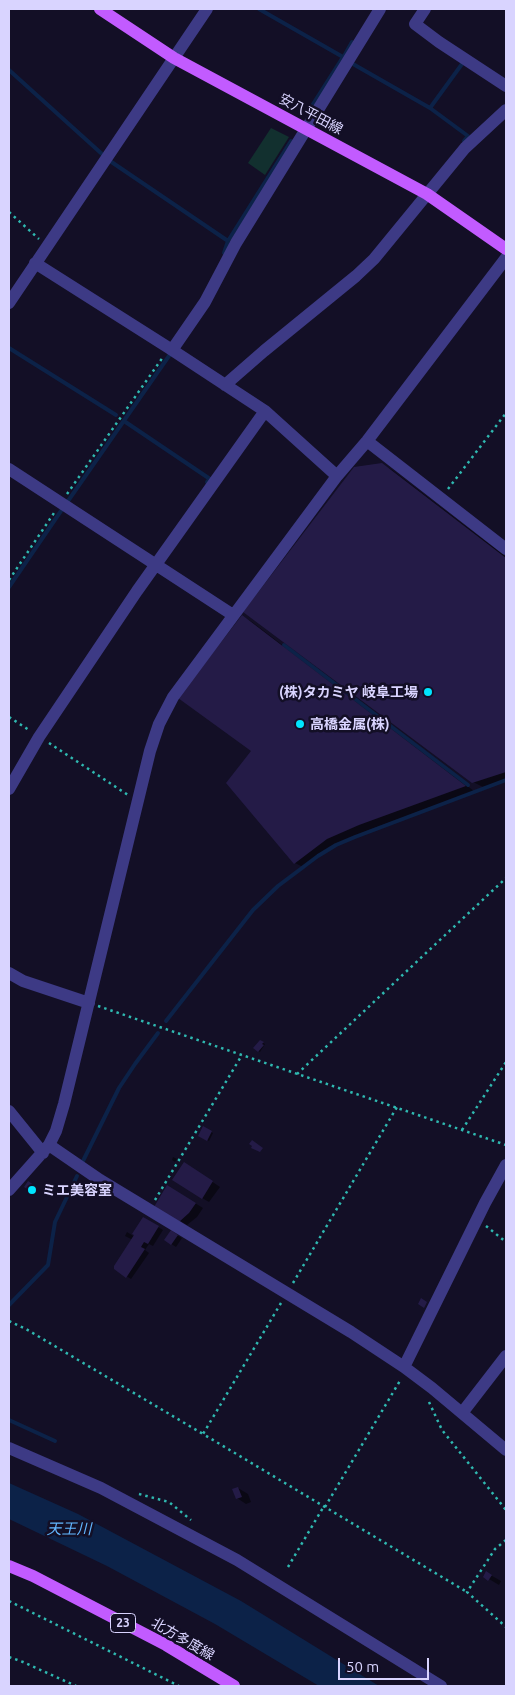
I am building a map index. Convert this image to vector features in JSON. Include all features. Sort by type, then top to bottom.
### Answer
[{"type":"main road","name":"安八平田線","points":[[100,9],[174,58],[427,194],[506,249]]},
{"type":"main road","name":"北方多度線","points":[[9,1566],[33,1576],[166,1645],[234,1686]]},
{"type":"street","points":[[9,302],[207,9]]},
{"type":"street","points":[[171,349],[205,302],[236,243],[380,9]]},
{"type":"street","points":[[425,9],[415,24],[506,86]]},
{"type":"street","points":[[225,385],[374,259],[465,148],[506,110]]},
{"type":"street","points":[[9,1190],[46,1149],[56,1131],[153,742],[172,697],[337,476],[367,441],[506,258]]},
{"type":"street","points":[[35,263],[265,411],[337,476]]},
{"type":"street","points":[[9,789],[39,737],[156,565],[265,411]]},
{"type":"street","points":[[367,441],[506,549]]},
{"type":"street","points":[[9,469],[233,615]]},
{"type":"street","points":[[9,973],[23,981],[89,1003]]},
{"type":"street","points":[[9,1111],[46,1149],[287,1293],[406,1368],[506,1450]]},
{"type":"street","points":[[406,1368],[477,1219],[506,1165]]},
{"type":"street","points":[[462,1413],[506,1356]]},
{"type":"street","points":[[9,1448],[101,1488],[237,1560],[441,1686]]},
{"type":"path","points":[[9,212],[47,246]]},
{"type":"path","points":[[9,580],[171,349]]},
{"type":"path","points":[[441,498],[506,413]]},
{"type":"path","points":[[9,717],[127,794],[139,798]]},
{"type":"path","points":[[297,1074],[506,878]]},
{"type":"path","points":[[89,1003],[506,1145]]},
{"type":"path","points":[[149,1210],[242,1055]]},
{"type":"path","points":[[462,1130],[506,1062]]},
{"type":"path","points":[[203,1434],[397,1107]]},
{"type":"path","points":[[477,1219],[506,1242]]},
{"type":"path","points":[[9,1321],[26,1329],[467,1592],[506,1627]]},
{"type":"path","points":[[288,1567],[406,1368]]},
{"type":"path","points":[[425,1382],[426,1396],[442,1430],[506,1510]]},
{"type":"path","points":[[467,1592],[495,1548],[506,1540]]},
{"type":"path","points":[[9,1601],[179,1686]]},
{"type":"path","points":[[9,1657],[76,1686]]},
{"type":"green space","points":[[271,128],[289,137],[265,175],[248,163]]},
{"type":"water","name":"天王川","points":[[9,1483],[78,1514],[241,1601],[379,1686],[319,1686],[215,1624],[107,1566],[9,1519]]},
{"type":"building","name":"(株)タカミヤ 岐阜工場","points":[[382,463],[506,558],[506,772],[472,783],[243,612],[354,467]]},
{"type":"building","name":"高橋金属(株)","points":[[242,615],[466,786],[359,825],[327,839],[294,864],[226,783],[251,751],[178,698]]},
{"type":"building","points":[[260,1040],[264,1042],[262,1044],[264,1045],[258,1052],[253,1048]]},
{"type":"building","points":[[203,1126],[212,1131],[207,1141],[198,1136]]},
{"type":"building","points":[[252,1140],[263,1148],[260,1152],[251,1148],[252,1146],[249,1144]]},
{"type":"building","points":[[184,1162],[213,1181],[202,1199],[172,1180]]},
{"type":"building","name":"ミエ美容室","points":[[28,1181],[37,1187],[33,1193],[24,1187]]},
{"type":"building","points":[[167,1185],[196,1203],[179,1222],[154,1207]]},
{"type":"building","points":[[143,1217],[159,1226],[148,1244],[144,1242],[141,1247],[145,1249],[126,1278],[114,1269],[114,1266]]},
{"type":"building","points":[[171,1230],[178,1235],[171,1245],[164,1240]]},
{"type":"building","points":[[421,1298],[427,1302],[424,1308],[418,1304]]},
{"type":"building","points":[[238,1487],[242,1497],[236,1499],[232,1489]]},
{"type":"building","points":[[486,1571],[492,1575],[488,1581],[483,1577]]},
{"type":"waterway","points":[[259,9],[343,57],[308,112]]},
{"type":"waterway","points":[[343,58],[352,42]]},
{"type":"waterway","points":[[353,64],[430,108],[468,136],[464,141]]},
{"type":"waterway","points":[[430,108],[462,64]]},
{"type":"waterway","points":[[9,70],[102,154]]},
{"type":"waterway","points":[[110,161],[228,241],[291,141]]},
{"type":"waterway","points":[[224,253],[228,241]]},
{"type":"waterway","points":[[9,348],[116,415]]},
{"type":"waterway","points":[[68,501],[171,353]]},
{"type":"waterway","points":[[124,421],[210,479],[207,482]]},
{"type":"waterway","points":[[9,587],[63,508]]},
{"type":"waterway","points":[[284,645],[468,785]]},
{"type":"waterway","points":[[166,1021],[253,910],[278,886],[318,856],[336,845],[355,837],[506,780]]},
{"type":"waterway","points":[[83,1161],[119,1088],[158,1033]]},
{"type":"waterway","points":[[9,1305],[48,1265],[55,1222],[77,1176]]},
{"type":"waterway","points":[[9,1420],[55,1441]]},
{"type":"place","name":"(株)タカミヤ 岐阜工場","points":[[428,692]]},
{"type":"place","name":"高橋金属(株)","points":[[300,724]]},
{"type":"place","name":"ミエ美容室","points":[[32,1190]]}]
